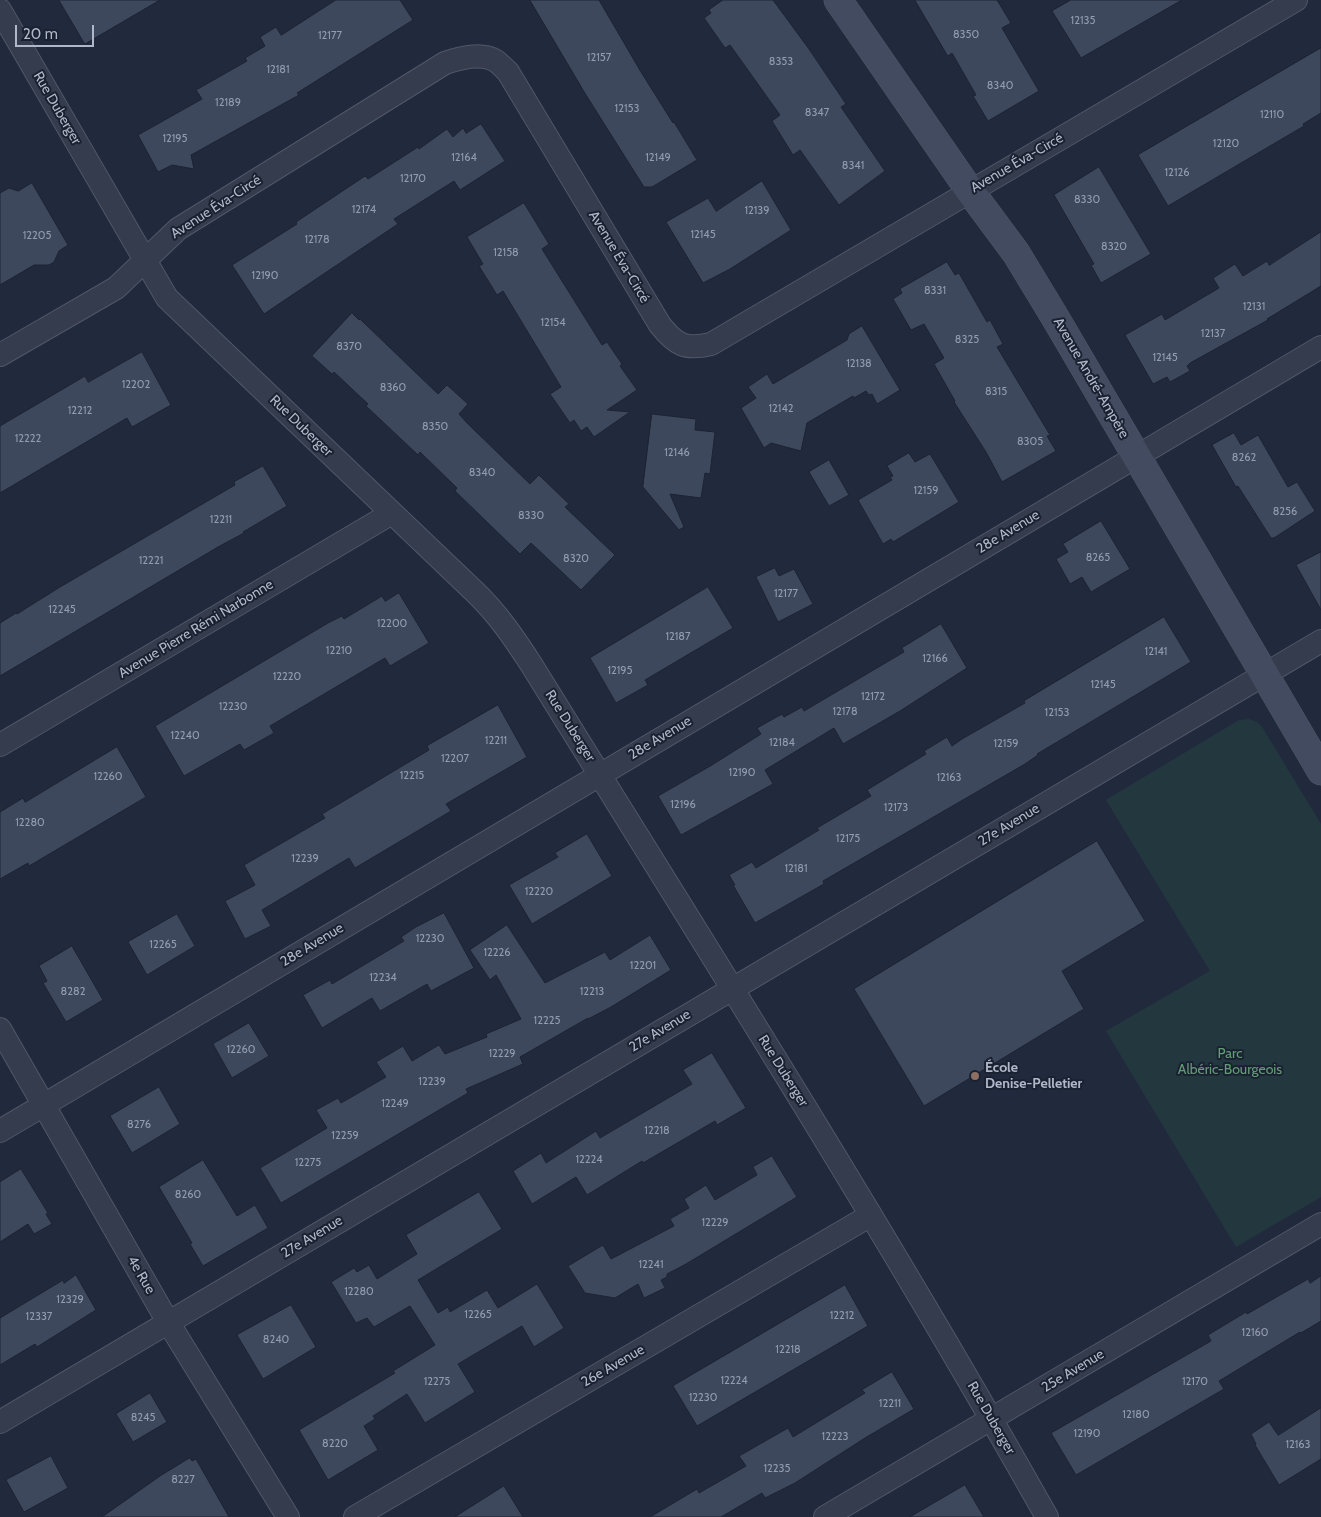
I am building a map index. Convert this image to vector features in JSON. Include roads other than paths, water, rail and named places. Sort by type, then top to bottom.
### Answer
[{"type":"street","name":"Avenue André-Ampère","points":[[838,0],[970,191],[1016,253],[1321,771]]},
{"type":"street","name":"Avenue Éva-Circé","points":[[0,355],[116,288],[178,229],[445,64],[461,58],[478,56],[494,60],[508,72],[660,325],[671,339],[684,346],[698,347],[711,344],[1296,0]]},
{"type":"street","name":"Rue Duberger","points":[[0,10],[167,298],[496,613],[531,664],[871,1215],[991,1419],[1046,1517]]},
{"type":"street","name":"28e Avenue","points":[[0,1131],[1321,347]]},
{"type":"street","name":"Avenue Pierre Rémi Narbonne","points":[[0,745],[392,513]]},
{"type":"street","name":"27e Avenue","points":[[0,1422],[1321,641]]},
{"type":"street","name":"4e Rue","points":[[0,1029],[168,1322],[288,1517]]},
{"type":"street","name":"26e Avenue","points":[[355,1517],[871,1215]]},
{"type":"street","name":"25e Avenue","points":[[825,1517],[1321,1224]]},
{"type":"place","name":"École Denise-Pelletier","points":[[975,1076]]},
{"type":"park label","name":"Parc Albéric-Bourgeois","points":[[1230,1062]]}]
